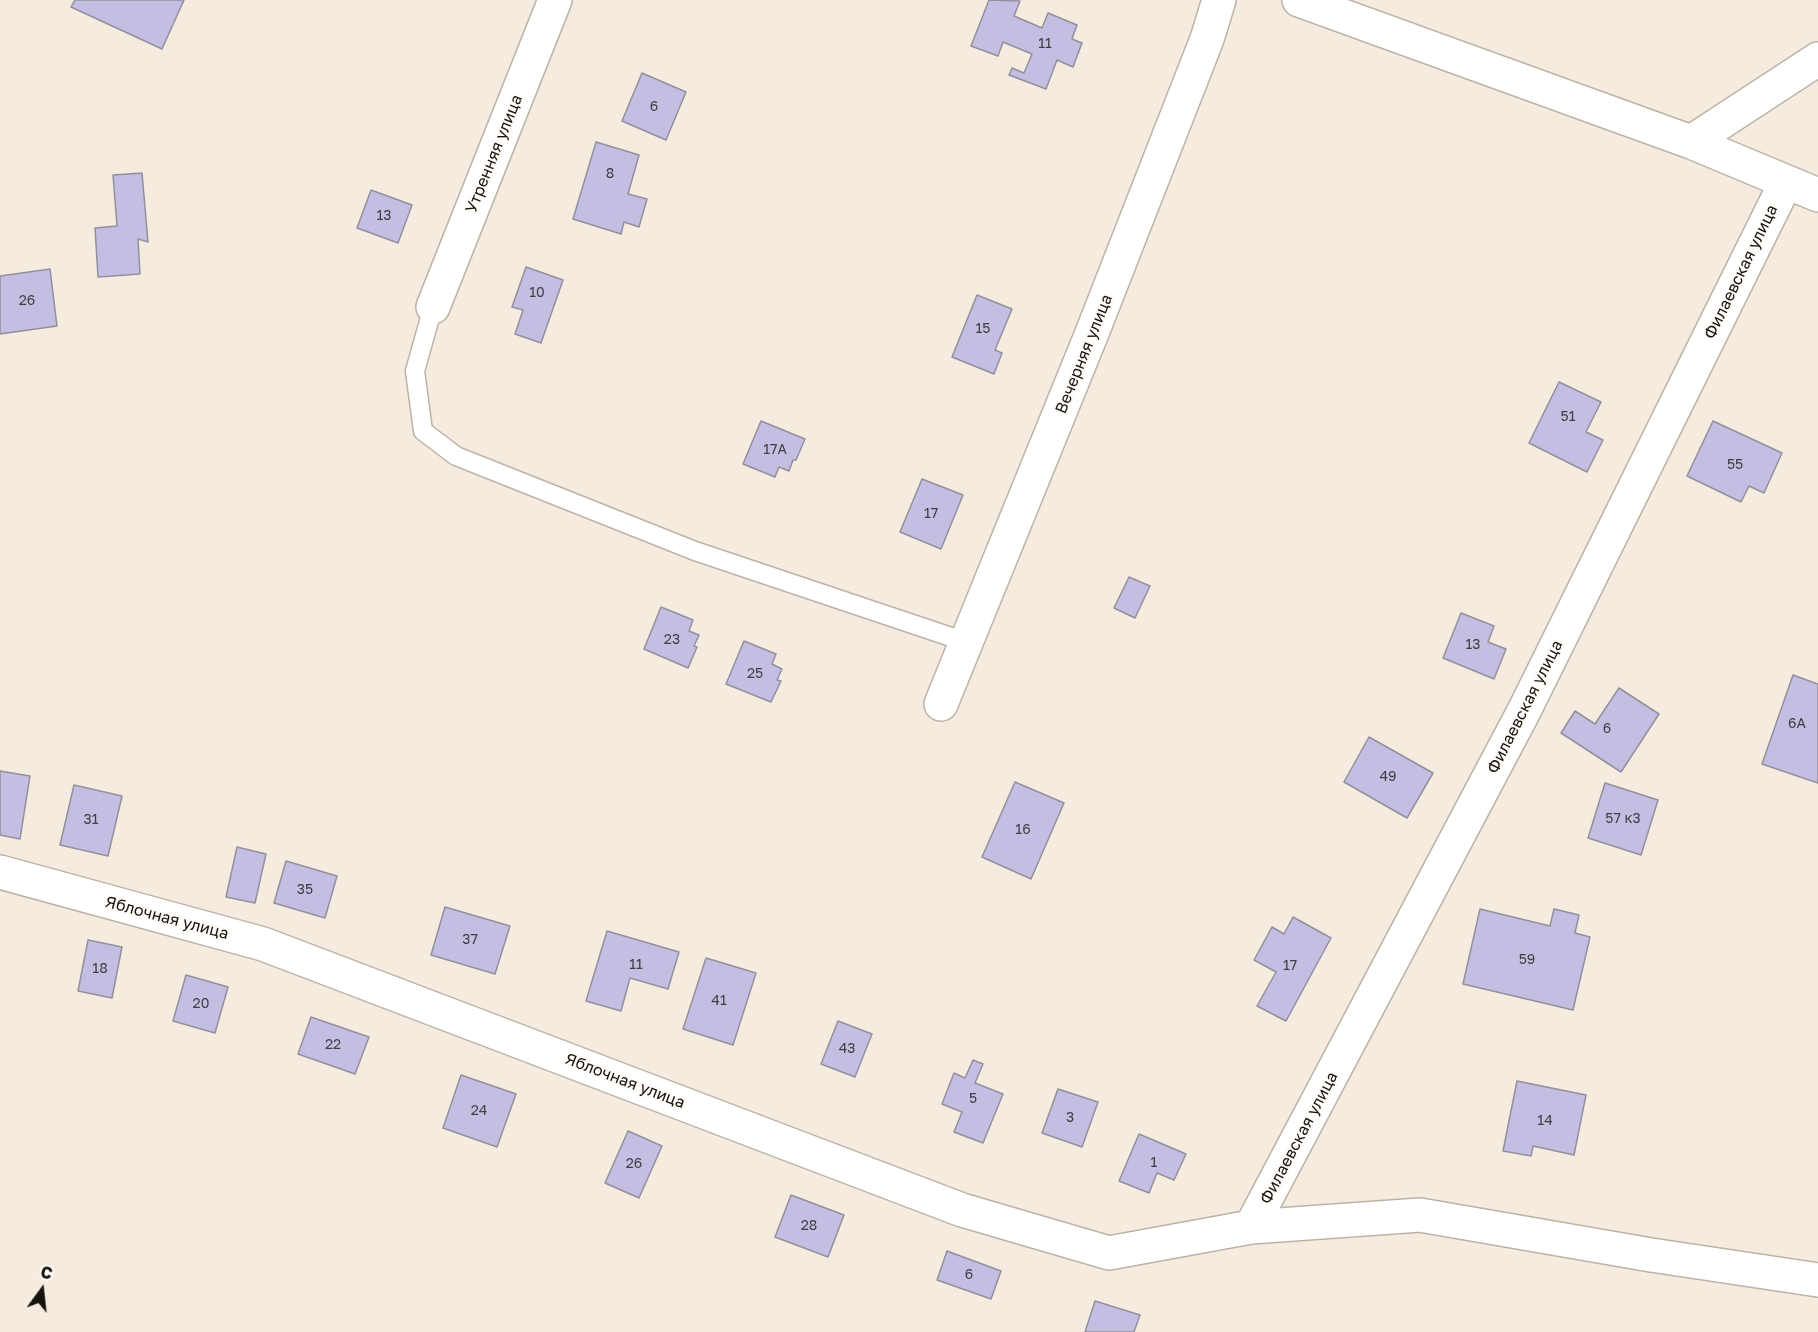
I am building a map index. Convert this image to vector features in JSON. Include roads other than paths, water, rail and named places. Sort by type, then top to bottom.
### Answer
[{"type":"street","name":"Утренняя улица","points":[[433,308],[555,0]]},
{"type":"street","name":"Вечерняя улица","points":[[941,704],[1097,322],[1220,0]]},
{"type":"street","points":[[1299,0],[1691,142],[1818,195]]},
{"type":"street","points":[[1691,142],[1818,59]]},
{"type":"street","name":"Филаевская улица","points":[[1251,1227],[1524,711],[1786,182]]},
{"type":"street","name":"Яблочная улица","points":[[0,873],[263,944],[962,1210],[1109,1253],[1251,1227],[1420,1215],[1651,1255],[1818,1280]]},
{"type":"lane","points":[[433,308],[415,371],[423,431],[456,456],[695,551],[966,642]]}]
